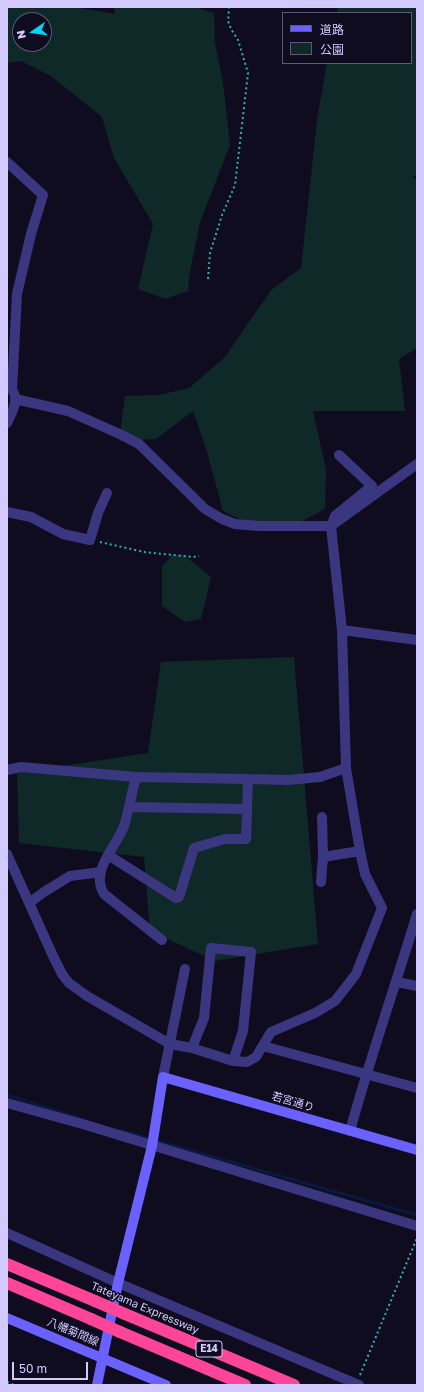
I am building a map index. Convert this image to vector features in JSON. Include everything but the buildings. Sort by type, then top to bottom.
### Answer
[{"type":"highway","name":"Tateyama Expressway","points":[[7,1264],[294,1385]]},
{"type":"highway","name":"E14","points":[[7,1283],[245,1385]]},
{"type":"street","points":[[7,162],[43,196],[31,234],[17,294],[11,392],[15,404],[7,423]]},
{"type":"street","points":[[11,392],[68,411],[139,444],[205,509],[222,519],[235,524],[259,526],[331,526],[417,464]]},
{"type":"street","points":[[7,854],[53,956],[62,974],[69,983],[86,996],[170,1044],[192,1048],[233,1061],[247,1062],[256,1057],[271,1032],[315,1013],[335,1001],[356,974],[382,908],[365,874],[346,768],[342,630],[331,526],[335,516],[372,486],[338,455]]},
{"type":"street","points":[[7,512],[31,517],[63,534],[90,540],[98,513],[107,493]]},
{"type":"street","points":[[342,630],[417,640]]},
{"type":"street","points":[[7,770],[21,767],[136,777],[248,778],[288,780],[320,777],[346,768]]},
{"type":"street","points":[[136,777],[125,824],[108,855],[101,872],[99,883],[104,894],[162,940]]},
{"type":"street","points":[[108,855],[176,898],[179,897],[194,848],[225,839],[246,839],[248,778]]},
{"type":"street","points":[[129,807],[247,809]]},
{"type":"street","points":[[321,882],[323,857],[322,817]]},
{"type":"street","points":[[323,857],[360,851]]},
{"type":"street","points":[[29,903],[70,876],[101,872]]},
{"type":"street","points":[[350,1131],[366,1074],[397,982],[417,914]]},
{"type":"street","points":[[192,1048],[204,1018],[211,948],[251,952],[244,1031],[233,1061]]},
{"type":"street","points":[[164,1385],[103,1358],[118,1283],[152,1146],[163,1077],[185,969]]},
{"type":"street","points":[[397,982],[417,986]]},
{"type":"street","points":[[263,1046],[417,1088]]},
{"type":"street","name":"若宮通り","points":[[163,1077],[417,1150]]},
{"type":"street","points":[[7,1103],[86,1125],[417,1226]]},
{"type":"street","points":[[7,1233],[118,1283],[357,1385]]},
{"type":"street","name":"八幡菊間線","points":[[7,1318],[103,1358],[97,1385]]},
{"type":"path","points":[[208,279],[210,253],[222,215],[235,185],[248,73],[238,40],[228,21],[229,7]]},
{"type":"path","points":[[90,540],[144,552],[193,557],[199,556]]},
{"type":"path","points":[[357,1385],[417,1238]]},
{"type":"path","points":[[7,1382],[14,1385]]},
{"type":"green space","points":[[7,7],[75,7],[115,14],[114,7],[195,7],[214,13],[215,43],[223,83],[230,145],[200,222],[189,276],[188,291],[165,299],[138,289],[153,224],[114,158],[102,117],[51,76],[21,61],[7,63]]},
{"type":"green space","points":[[338,7],[417,7],[417,175],[413,176],[417,181],[417,348],[399,359],[405,411],[313,411],[326,470],[325,509],[293,526],[256,527],[223,511],[206,448],[193,411],[156,439],[119,441],[125,396],[159,395],[189,388],[225,357],[271,290],[301,268],[317,120],[327,64],[412,64],[412,12],[337,12]]},
{"type":"green space","points":[[172,555],[184,555],[211,577],[201,619],[185,622],[162,606],[162,567]]},
{"type":"green space","points":[[294,657],[318,944],[215,961],[150,931],[144,857],[19,843],[17,773],[148,753],[161,662]]},
{"type":"waterway","points":[[7,1095],[85,1120]]},
{"type":"waterway","points":[[119,1130],[417,1215]]}]
